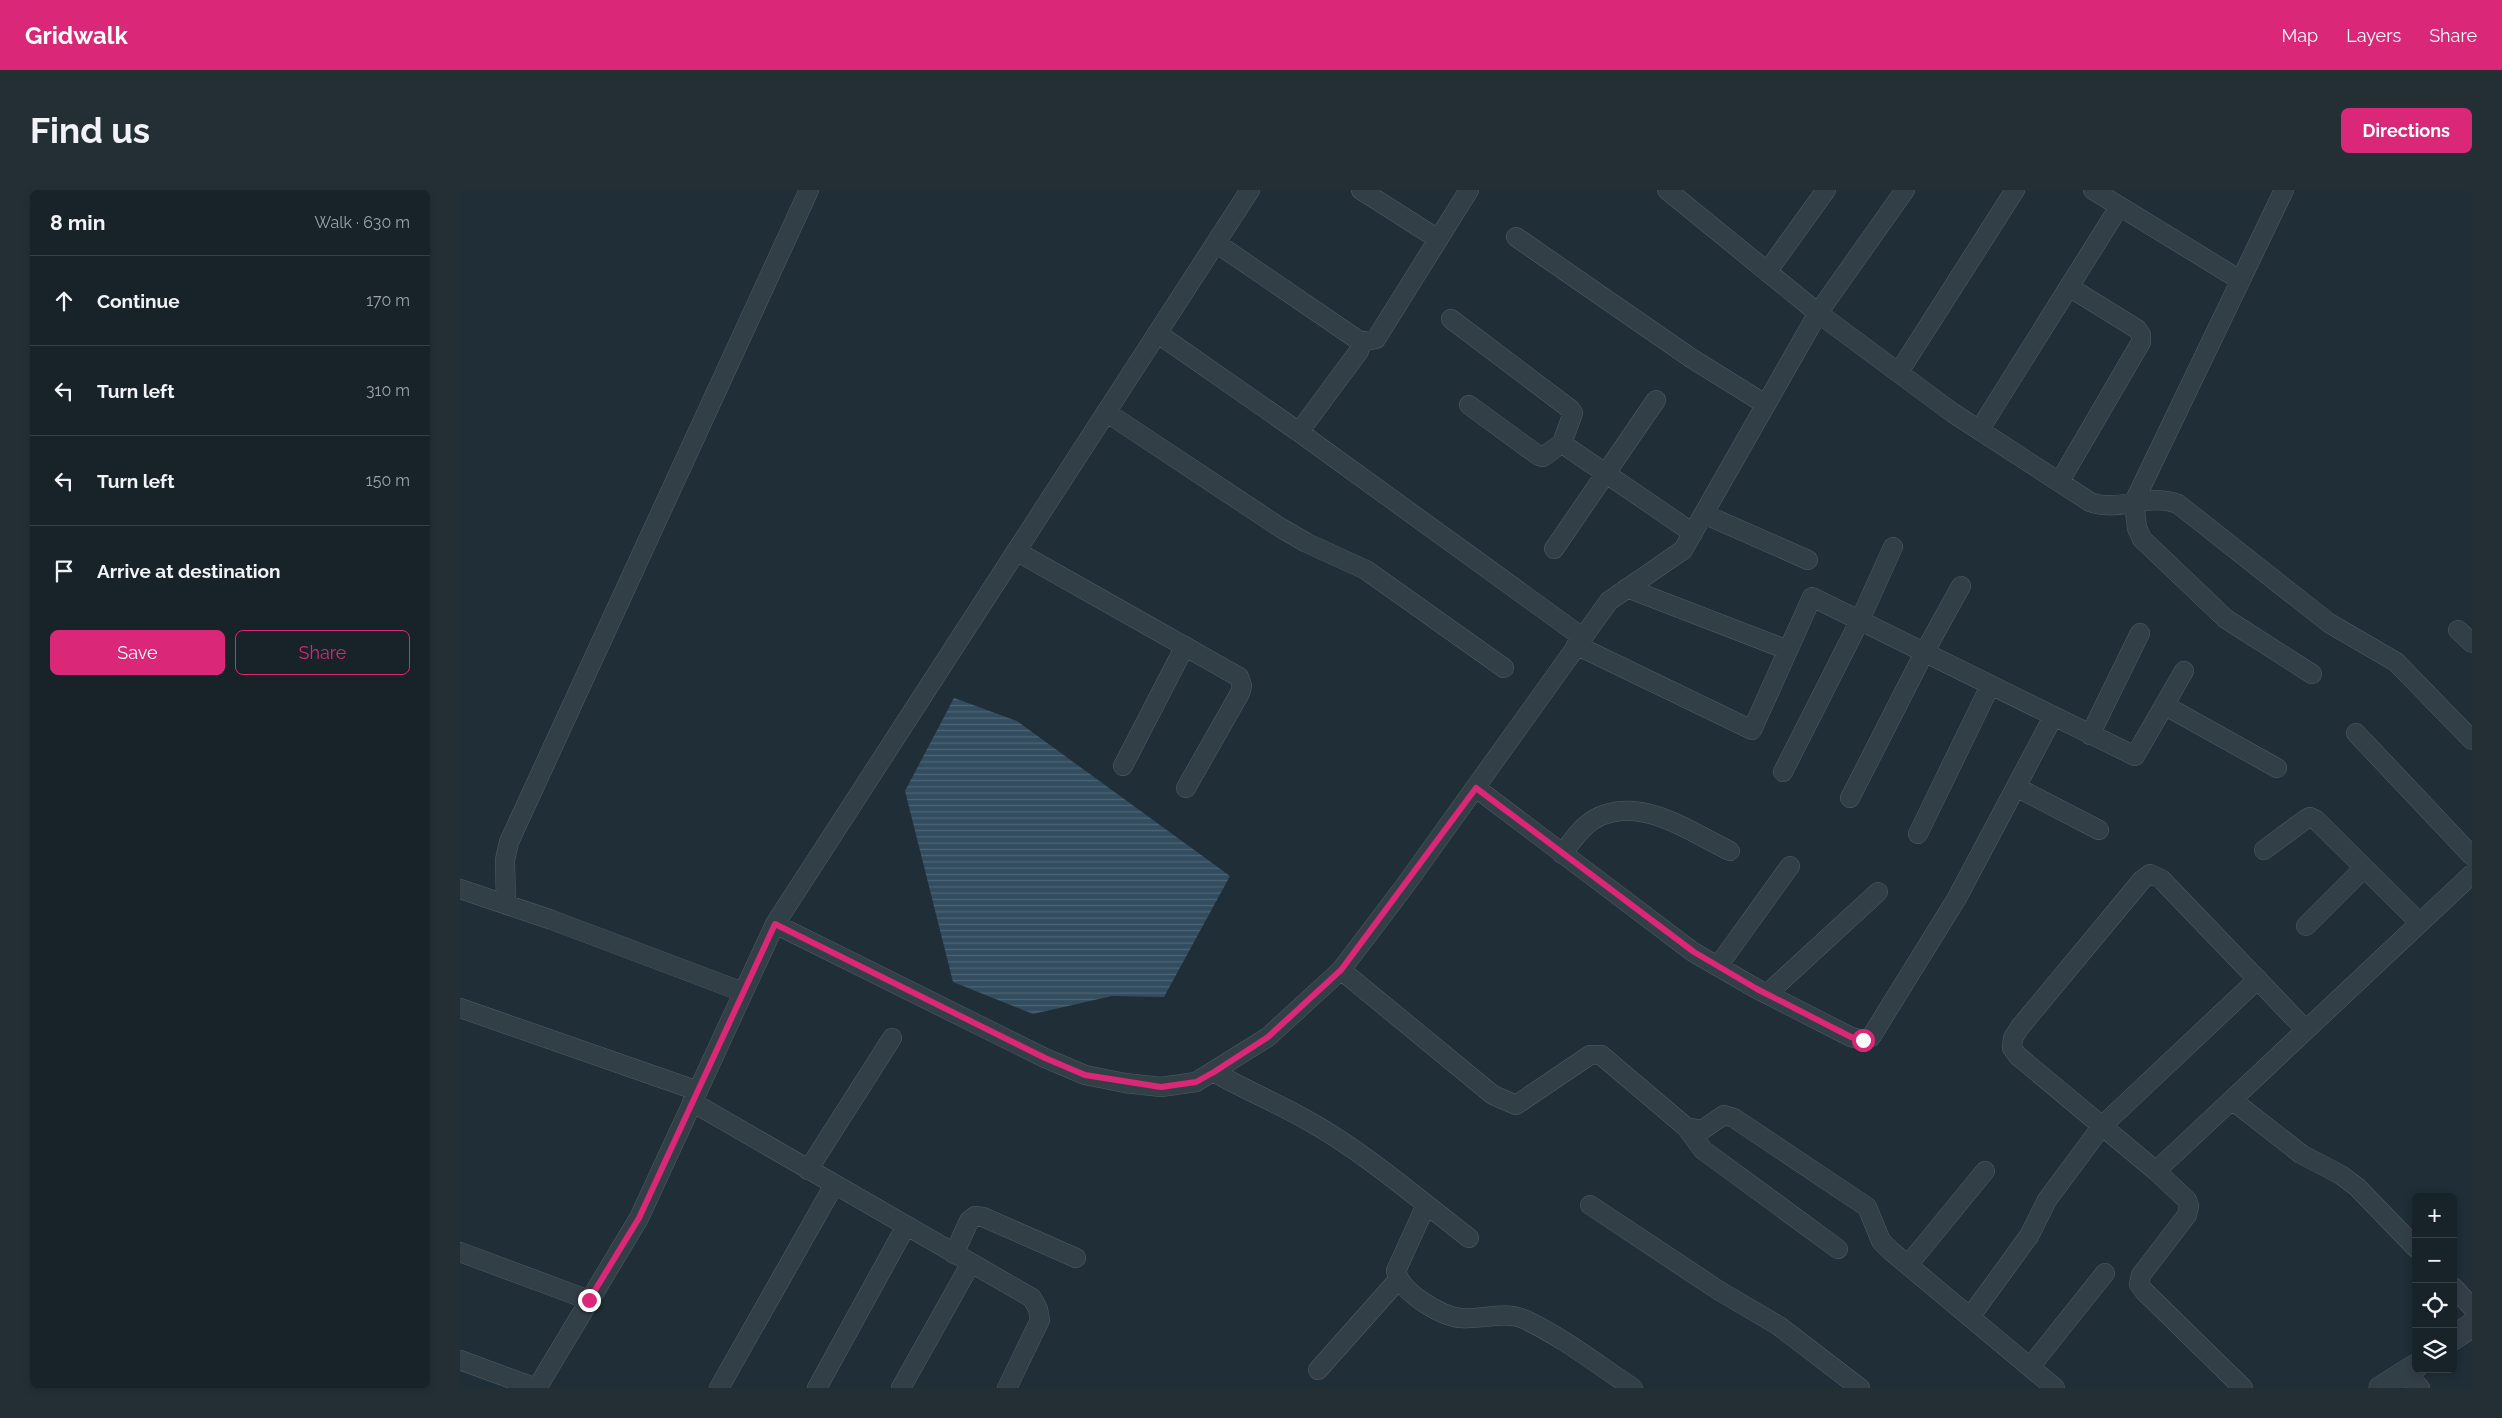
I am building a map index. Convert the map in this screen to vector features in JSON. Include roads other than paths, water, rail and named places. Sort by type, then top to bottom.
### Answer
[{"type":"street","points":[[506,904],[505,860],[509,842],[809,190]]},
{"type":"street","points":[[460,1360],[536,1388],[639,1218],[775,924],[1250,190]]},
{"type":"street","points":[[1361,190],[1438,239]]},
{"type":"street","points":[[1216,243],[1361,342],[1376,340],[1469,190]]},
{"type":"street","points":[[1667,190],[1818,313],[1953,412],[2090,502],[2100,506],[2158,500],[2178,504],[2328,623],[2396,662],[2472,740]]},
{"type":"street","points":[[1767,272],[1826,190]]},
{"type":"street","points":[[775,924],[1036,1054],[1085,1075],[1161,1087],[1196,1082],[1268,1037],[1341,970],[1476,788],[1609,601],[1683,550],[1818,313],[1905,190]]},
{"type":"street","points":[[1899,372],[2015,190]]},
{"type":"street","points":[[2093,190],[2240,280]]},
{"type":"street","points":[[2278,193],[2240,280],[2134,502],[2137,528],[2142,539],[2226,618],[2312,674]]},
{"type":"street","points":[[1980,429],[2120,207]]},
{"type":"street","points":[[1516,237],[1691,358],[1765,404]]},
{"type":"street","points":[[2060,481],[2141,342],[2141,335],[2137,329],[2069,287]]},
{"type":"street","points":[[1451,319],[1573,413],[1562,443],[1543,458],[1469,405]]},
{"type":"street","points":[[1157,333],[1299,432],[1579,641],[1752,730],[1812,597],[2135,756],[2184,671]]},
{"type":"street","points":[[1299,432],[1359,351],[1361,342]]},
{"type":"street","points":[[1554,549],[1656,400]]},
{"type":"street","points":[[1106,412],[1280,528],[1373,575],[1504,668]]},
{"type":"street","points":[[1562,443],[1692,533]]},
{"type":"street","points":[[1704,514],[1808,560]]},
{"type":"street","points":[[1783,772],[1860,620],[1893,547]]},
{"type":"street","points":[[1016,551],[1239,677],[1242,686],[1240,694],[1186,788]]},
{"type":"street","points":[[1850,798],[1924,653],[1961,586]]},
{"type":"street","points":[[1627,588],[1788,650]]},
{"type":"street","points":[[2458,630],[2472,643]]},
{"type":"street","points":[[2090,735],[2140,633]]},
{"type":"street","points":[[1123,766],[1185,646]]},
{"type":"street","points":[[1918,834],[1990,686]]},
{"type":"street","points":[[2164,706],[2277,768]]},
{"type":"street","points":[[1476,788],[1694,952],[1767,994],[1851,1037],[1863,1040],[1871,1037],[1957,898],[2053,717]]},
{"type":"street","points":[[2356,733],[2472,856]]},
{"type":"street","points":[[2016,787],[2099,830]]},
{"type":"street","points":[[1562,854],[1582,829],[1593,820],[1607,814],[1639,810],[1654,814],[1730,851]]},
{"type":"street","points":[[2264,850],[2310,817],[2316,820],[2420,923]]},
{"type":"street","points":[[1718,966],[1790,866]]},
{"type":"street","points":[[2306,926],[2364,868]]},
{"type":"street","points":[[2243,1388],[2139,1284],[2141,1275],[2187,1216],[2189,1206],[2187,1200],[2156,1171],[2018,1056],[2012,1048],[2013,1038],[2020,1027],[2142,880],[2150,874],[2161,879],[2306,1030]]},
{"type":"street","points":[[2156,1171],[2472,874]]},
{"type":"street","points":[[460,889],[506,904],[743,992]]},
{"type":"street","points":[[1767,994],[1878,892]]},
{"type":"street","points":[[1341,970],[1494,1094],[1516,1105],[1590,1055],[1601,1056],[1686,1127],[1703,1150],[1838,1249]]},
{"type":"street","points":[[1970,1317],[2029,1236],[2048,1200],[2102,1126],[2258,979]]},
{"type":"street","points":[[460,1008],[695,1096],[808,1170],[1032,1298],[1038,1309],[1040,1320],[1033,1338],[1006,1388]]},
{"type":"street","points":[[808,1170],[892,1038]]},
{"type":"street","points":[[1214,1072],[1246,1091],[1313,1124],[1470,1238]]},
{"type":"street","points":[[2232,1100],[2301,1154],[2342,1175],[2357,1187],[2412,1244]]},
{"type":"street","points":[[1686,1127],[1702,1130],[1724,1115],[1734,1118],[1867,1207],[1881,1241],[2055,1388]]},
{"type":"street","points":[[1908,1265],[1985,1171]]},
{"type":"street","points":[[719,1388],[834,1185]]},
{"type":"street","points":[[1426,1205],[1396,1271],[1398,1280],[1414,1296],[1443,1313],[1461,1318],[1508,1315],[1524,1319],[1559,1338],[1633,1388]]},
{"type":"street","points":[[1590,1205],[1718,1290],[1779,1326],[1860,1388]]},
{"type":"street","points":[[954,1254],[969,1221],[975,1216],[983,1217],[1076,1258]]},
{"type":"street","points":[[817,1388],[906,1226]]},
{"type":"street","points":[[460,1252],[589,1300]]},
{"type":"street","points":[[901,1388],[971,1263]]},
{"type":"street","points":[[2030,1367],[2105,1273]]},
{"type":"street","points":[[1318,1370],[1398,1280]]},
{"type":"street","points":[[2457,1291],[2472,1307]]},
{"type":"street","points":[[2457,1335],[2472,1324]]},
{"type":"street","points":[[2381,1388],[2414,1376]]},
{"type":"water","points":[[954,698],[1017,721],[1230,876],[1164,997],[1112,996],[1033,1014],[953,982],[905,791]]}]
